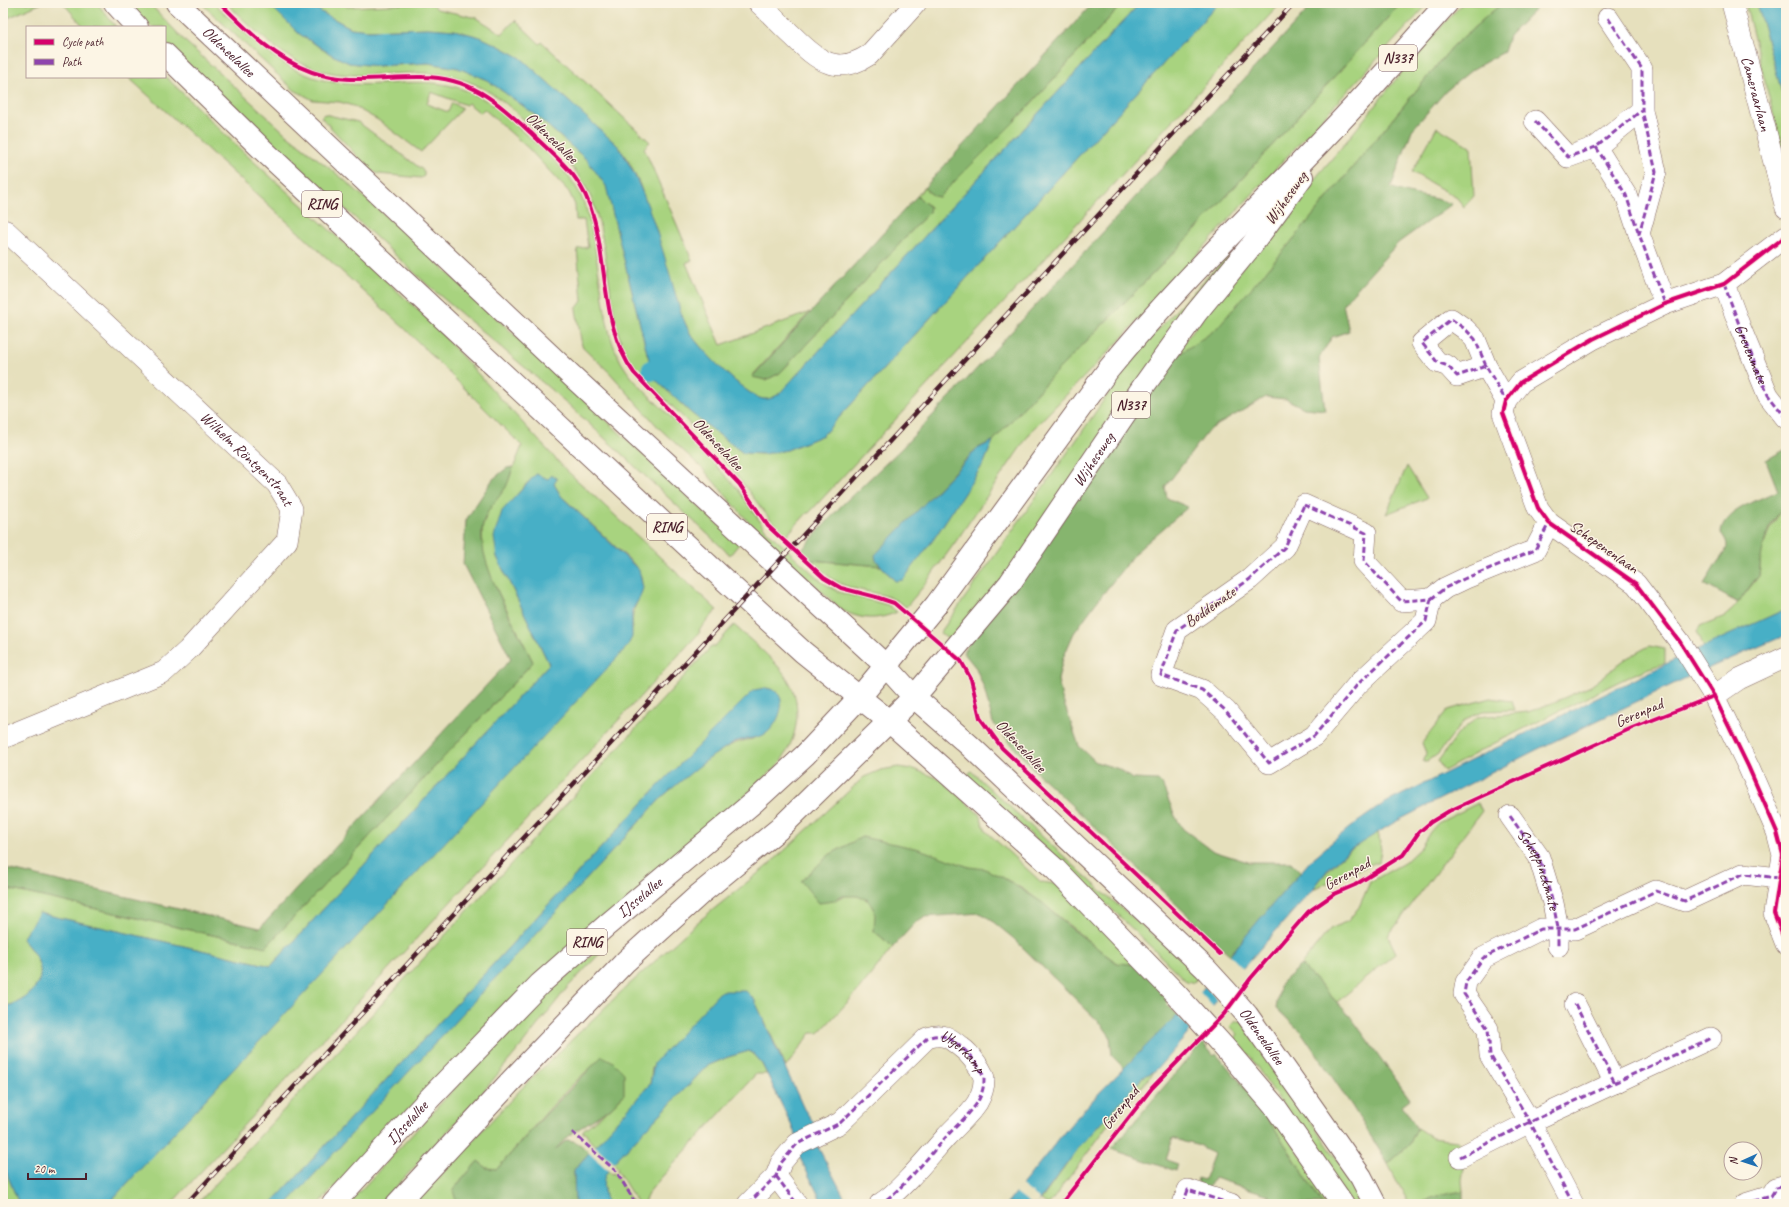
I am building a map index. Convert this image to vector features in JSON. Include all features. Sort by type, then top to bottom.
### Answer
[{"type":"main road","points":[[116,3],[136,26]]},
{"type":"main road","name":"Oldeneelallee","points":[[177,3],[573,377],[885,665],[914,697],[969,745],[1205,968],[1247,1015],[1361,1177],[1375,1204]]},
{"type":"main road","name":"Wijheseweg","points":[[885,665],[936,605],[1108,370],[1132,341],[1231,233],[1348,113],[1447,3]]},
{"type":"main road","name":"Oldeneelallee","points":[[166,55],[264,151],[803,652],[889,721],[1055,869],[1176,994],[1224,1047],[1276,1108],[1342,1204]]},
{"type":"main road","name":"Wijheseweg","points":[[889,721],[914,697],[1010,583],[1191,319],[1251,246],[1348,113]]},
{"type":"main road","name":"IJsselallee","points":[[333,1204],[428,1100],[540,984],[607,925],[755,802],[804,756],[859,698],[885,665]]},
{"type":"main road","name":"RING","points":[[397,1204],[626,960],[700,894],[779,829],[889,721]]},
{"type":"street","points":[[759,3],[812,55],[826,63],[835,65],[850,64],[859,61],[869,54],[916,3]]},
{"type":"street","name":"Cameraarlaan","points":[[1732,3],[1786,208]]},
{"type":"street","points":[[1608,18],[1642,69],[1642,110],[1656,172],[1639,234]]},
{"type":"street","points":[[1535,121],[1568,157],[1596,147],[1642,110]]},
{"type":"street","points":[[1596,147],[1626,195],[1665,304]]},
{"type":"street","name":"Wilhelm Röntgenstraat","points":[[3,230],[6,231],[277,484],[292,509],[288,541],[188,650],[164,672],[3,738]]},
{"type":"street","points":[[1486,366],[1506,402],[1521,382],[1593,339],[1665,304],[1724,284],[1786,236]]},
{"type":"street","name":"Grevenmate","points":[[1724,284],[1740,328],[1768,395],[1786,418]]},
{"type":"street","name":"Schepenenlaan","points":[[1506,402],[1503,414],[1538,508],[1549,523],[1636,584],[1680,642],[1710,690],[1748,766],[1777,832],[1783,854],[1781,888],[1774,913],[1786,944]]},
{"type":"street","name":"Boddemate","points":[[1304,505],[1366,533],[1364,561],[1401,601],[1431,599],[1426,621],[1358,684],[1314,736],[1269,763],[1226,711],[1202,690],[1161,675],[1177,630],[1250,579],[1285,547],[1304,505]]},
{"type":"street","points":[[1431,599],[1445,588],[1466,578],[1535,550],[1549,523]]},
{"type":"street","points":[[1710,690],[1739,679],[1786,657]]},
{"type":"street","name":"Scheppinckmate","points":[[1510,816],[1539,857],[1553,903],[1558,937]]},
{"type":"street","name":"Scheppinckmate","points":[[1558,937],[1656,891],[1685,901],[1743,874],[1781,888]]},
{"type":"street","name":"Scheppinckmate","points":[[1558,937],[1541,929],[1483,958],[1466,982],[1464,994],[1488,1029],[1490,1056],[1530,1122],[1573,1204]]},
{"type":"street","points":[[1575,1004],[1615,1083]]},
{"type":"street","name":"Ulgerkamp","points":[[748,1204],[776,1176],[781,1163],[797,1144],[840,1123],[927,1038],[936,1035],[950,1038],[967,1051],[985,1078],[982,1092],[977,1104],[893,1194],[880,1204]]},
{"type":"street","points":[[1460,1157],[1530,1122],[1711,1038]]},
{"type":"street","points":[[776,1176],[797,1204]]},
{"type":"street","points":[[1745,1204],[1771,1196],[1776,1188],[1786,1185]]},
{"type":"street","points":[[1183,1204],[1188,1190],[1231,1204]]},
{"type":"green space","points":[[3,3],[42,3],[3,20]]},
{"type":"green space","points":[[63,3],[97,3],[115,26],[83,26]]},
{"type":"green space","points":[[129,3],[149,3],[186,42],[286,134],[342,178],[404,232],[739,544],[730,555],[569,405],[431,288],[176,53],[166,43],[166,26],[150,26]]},
{"type":"green space","points":[[201,3],[214,3],[247,35],[270,54],[283,63],[310,76],[336,83],[361,85],[431,83],[455,87],[479,96],[523,131],[567,174],[583,201],[595,247],[610,335],[621,362],[632,378],[737,488],[765,529],[822,582],[839,592],[888,605],[897,612],[882,617],[868,618],[848,613],[841,609],[760,535],[702,468],[659,428],[610,373],[582,346],[576,309],[582,301],[577,249],[588,247],[584,220],[576,220],[575,205],[569,192],[528,148],[484,109],[480,113],[468,103],[466,105],[431,92],[427,104],[448,112],[452,103],[463,108],[421,152],[378,120],[353,106],[340,102],[313,100],[294,90]]},
{"type":"green space","points":[[226,3],[268,3],[298,33],[332,55],[349,63],[377,66],[428,63],[458,68],[487,80],[533,113],[587,160],[606,185],[647,353],[655,379],[691,413],[743,453],[763,454],[787,450],[823,435],[1219,3],[1281,3],[809,513],[807,513],[786,536],[770,519],[735,473],[696,430],[642,376],[625,352],[618,333],[602,239],[594,205],[578,174],[561,154],[501,100],[470,82],[447,75],[409,73],[355,75],[328,72],[314,68],[301,63],[277,49]]},
{"type":"green space","points":[[311,3],[343,3],[347,7],[431,3],[437,9],[477,18],[502,34],[515,20],[540,44],[542,42],[650,142],[644,148],[692,260],[686,263],[721,345],[810,312],[752,376],[766,380],[780,373],[929,212],[930,207],[917,196],[924,188],[934,196],[939,197],[1015,121],[1123,3],[1140,3],[780,393],[772,398],[763,399],[746,390],[735,381],[713,360],[690,333],[682,316],[640,185],[629,162],[618,146],[521,58],[480,37],[454,30],[428,28],[368,30],[351,28],[321,12]]},
{"type":"green space","points":[[1093,3],[1123,3],[1015,121],[939,197],[934,196],[924,188]]},
{"type":"green space","points":[[1314,3],[1401,3],[1192,234],[1051,377],[993,441],[976,449],[876,555],[876,560],[881,566],[811,560],[801,551],[841,506],[901,449],[1001,343]]},
{"type":"green space","points":[[1401,3],[1429,3],[1245,202],[1122,338],[1033,429],[959,537],[923,587],[906,607],[882,595],[841,584],[829,576],[811,560],[881,566],[895,581],[933,540],[984,463],[993,441],[1051,377],[1192,234]]},
{"type":"green space","points":[[1463,3],[1502,3],[1453,46],[1286,248],[1215,331],[1169,361],[1273,228],[1346,142],[1416,54]]},
{"type":"green space","points":[[1502,3],[1541,3],[1509,36],[1504,52],[1473,69],[1446,91],[1412,130],[1391,187],[1452,204],[1398,243],[1343,304],[1349,331],[1332,337],[1319,358],[1325,410],[1304,408],[1286,399],[1266,397],[1209,430],[1165,487],[1167,498],[1188,507],[1136,552],[1074,633],[1063,658],[1058,680],[1062,698],[1079,746],[1096,762],[1119,769],[1132,779],[1158,780],[1162,784],[1175,816],[1183,829],[1213,851],[1248,862],[1291,862],[1301,872],[1230,955],[1033,769],[993,723],[984,688],[976,668],[963,652],[1169,361],[1215,330],[1286,248],[1453,46]]},
{"type":"green space","points":[[1745,3],[1757,3],[1786,107],[1786,164]]},
{"type":"green space","points":[[166,77],[242,151],[426,317],[564,468],[717,610],[699,630],[700,632],[171,1204],[108,1204],[633,628],[634,610],[642,588],[642,580],[639,571],[632,562],[561,496],[554,484],[548,479],[528,482],[517,495],[497,557],[549,664],[271,966],[39,913],[22,939],[33,952],[39,964],[40,975],[38,982],[35,988],[23,999],[17,1003],[3,1006],[3,888],[266,947],[533,662],[490,576],[483,552],[482,529],[488,510],[506,486],[522,446],[404,328],[129,78]]},
{"type":"green space","points":[[324,114],[358,122],[424,171],[424,176],[421,178],[379,174],[370,170],[321,117]]},
{"type":"green space","points":[[1437,127],[1471,147],[1474,196],[1464,207],[1457,198],[1412,172]]},
{"type":"green space","points":[[917,196],[930,207],[929,212],[780,373],[766,380],[752,377]]},
{"type":"green space","points":[[1236,249],[1011,569],[950,641],[940,633],[1082,432],[1134,355],[1212,272]]},
{"type":"green space","points":[[1786,449],[1786,507],[1779,513],[1769,529],[1761,557],[1759,576],[1738,603],[1704,584],[1725,551],[1727,545],[1721,533],[1723,525],[1728,518],[1752,502],[1778,491],[1766,460]]},
{"type":"green space","points":[[1407,466],[1427,498],[1386,514]]},
{"type":"green space","points":[[513,467],[506,487],[491,506],[485,517],[482,529],[482,544],[486,561],[500,597],[533,662],[266,947],[3,888],[3,868],[260,928],[511,659],[463,564],[466,520],[493,479],[507,468]]},
{"type":"green space","points":[[1786,507],[1786,609],[1704,647],[1697,631],[1700,626],[1725,616],[1733,609],[1759,576],[1761,554],[1768,533],[1780,512]]},
{"type":"green space","points":[[734,625],[767,655],[785,675],[795,697],[797,709],[794,733],[785,755],[778,765],[389,1128],[319,1204],[286,1204],[664,795],[694,769],[716,753],[728,746],[753,739],[781,702],[776,692],[772,689],[765,688],[660,784],[271,1204],[197,1204],[712,646],[715,646]]},
{"type":"green space","points":[[1649,646],[1665,649],[1665,663],[1630,676],[1493,744],[1444,771],[1438,761],[1458,734],[1477,717],[1528,712],[1552,703],[1591,686],[1627,658]]},
{"type":"green space","points":[[1490,698],[1512,701],[1515,710],[1483,711],[1473,715],[1461,724],[1438,754],[1427,762],[1423,762],[1426,753],[1422,743],[1448,710]]},
{"type":"green space","points":[[898,767],[913,769],[940,779],[979,814],[986,831],[1041,882],[1056,884],[1141,965],[1116,963],[1034,897],[1003,878],[987,871],[862,837],[829,855],[834,901],[851,895],[858,896],[869,901],[876,914],[874,931],[893,947],[857,992],[819,1033],[811,1033],[786,1067],[754,999],[652,1068],[650,1084],[596,1146],[591,1142],[586,1133],[583,1133],[583,1130],[612,1107],[624,1094],[603,1057],[588,1069],[561,1096],[497,1169],[486,1168],[478,1161],[453,1190],[457,1204],[413,1204],[523,1087],[621,992],[699,921],[772,862],[864,777],[881,770]]},
{"type":"green space","points":[[971,771],[1107,896],[1199,973],[1196,976],[1198,978],[1192,984],[1190,981],[1188,983],[1117,914],[967,776]]},
{"type":"green space","points":[[1478,803],[1482,811],[1388,936],[1396,953],[1337,1002],[1301,965],[1330,929],[1348,921],[1359,907],[1370,882],[1404,863],[1421,847],[1430,832],[1438,823]]},
{"type":"green space","points":[[1378,831],[1381,850],[1379,861],[1313,889],[1328,870],[1343,856]]},
{"type":"green space","points":[[862,837],[919,849],[969,867],[985,869],[1002,877],[1043,903],[1067,925],[1117,963],[1141,965],[1168,1001],[1166,1003],[1177,1015],[1124,1068],[1112,1056],[1110,1036],[1101,1024],[1013,938],[986,916],[980,913],[924,917],[916,922],[893,947],[874,931],[875,912],[868,900],[857,896],[840,896],[834,901],[819,903],[801,881],[829,855]]},
{"type":"green space","points":[[608,945],[567,988],[472,1105],[380,1204],[348,1204],[455,1088],[548,993],[578,966]]},
{"type":"green space","points":[[1301,965],[1350,1016],[1410,1099],[1402,1105],[1417,1128],[1409,1145],[1388,1164],[1352,1106],[1302,1033],[1276,1008],[1281,983]]},
{"type":"green space","points":[[1236,1020],[1238,1022],[1241,1020],[1368,1204],[1351,1204],[1246,1051],[1235,1038],[1238,1034],[1230,1026]]},
{"type":"green space","points":[[1202,1042],[1214,1056],[1216,1054],[1246,1089],[1260,1108],[1322,1204],[1267,1204],[1269,1195],[1214,1178],[1208,1189],[1198,1183],[1197,1178],[1204,1180],[1214,1154],[1203,1149],[1201,1145],[1189,1142],[1187,1143],[1173,1138],[1166,1160],[1178,1164],[1176,1171],[1111,1149]]},
{"type":"green space","points":[[749,1051],[758,1058],[767,1074],[756,1074],[660,1179],[649,1192],[643,1204],[638,1204],[617,1170],[618,1168],[613,1163],[707,1066],[728,1057]]},
{"type":"green space","points":[[602,1056],[612,1061],[624,1073],[624,1094],[612,1107],[568,1136],[555,1150],[567,1140],[577,1143],[589,1153],[574,1170],[575,1204],[457,1204],[453,1190],[478,1161],[486,1168],[497,1169],[547,1113]]},
{"type":"green space","points":[[1156,1070],[1116,1115],[1050,1203],[1047,1204],[1041,1200],[1080,1146],[1143,1077]]},
{"type":"green space","points":[[1239,1078],[1275,1118],[1334,1204],[1322,1204],[1294,1158]]},
{"type":"green space","points":[[1417,1128],[1432,1138],[1457,1141],[1467,1150],[1462,1181],[1463,1191],[1437,1196],[1418,1204],[1409,1204],[1388,1164],[1409,1145]]},
{"type":"green space","points":[[3,1164],[19,1204],[7,1204],[3,1194]]},
{"type":"green space","points":[[608,1170],[612,1174],[614,1173],[634,1204],[606,1204],[603,1181]]},
{"type":"green space","points":[[1463,1191],[1463,1204],[1418,1204],[1437,1196]]},
{"type":"water","points":[[268,3],[311,3],[321,12],[351,28],[368,30],[428,28],[454,30],[480,37],[521,58],[618,146],[639,185],[648,206],[663,250],[682,316],[690,333],[713,360],[735,381],[756,396],[765,399],[772,398],[780,393],[1140,3],[1219,3],[823,435],[787,450],[764,454],[743,453],[691,413],[655,379],[647,353],[606,186],[587,160],[533,113],[487,80],[458,68],[428,63],[377,66],[349,63],[332,55],[298,33]]},
{"type":"water","points":[[1757,3],[1779,3],[1786,26],[1786,107]]},
{"type":"water","points":[[993,441],[984,463],[933,540],[903,580],[895,581],[876,560],[875,555],[977,449]]},
{"type":"water","points":[[536,474],[548,479],[552,475],[557,479],[554,484],[561,496],[639,570],[643,588],[632,611],[632,637],[627,647],[108,1204],[19,1204],[3,1164],[3,1006],[17,1003],[23,999],[35,988],[38,982],[40,975],[39,964],[33,952],[22,939],[39,913],[271,966],[549,664],[497,557],[494,537],[502,511]]},
{"type":"water","points":[[1786,609],[1786,635],[1688,677],[1536,750],[1395,822],[1348,851],[1329,868],[1313,889],[1156,1070],[1143,1077],[1080,1146],[1037,1204],[1007,1204],[1070,1125],[1102,1090],[1202,990],[1258,921],[1312,859],[1349,828],[1383,804],[1676,659]]},
{"type":"water","points":[[765,688],[773,690],[781,699],[778,718],[770,730],[762,735],[740,740],[728,746],[699,766],[664,795],[287,1204],[271,1204],[660,784],[754,690]]},
{"type":"water","points":[[721,991],[746,991],[754,999],[804,1109],[817,1127],[816,1143],[848,1204],[823,1204],[798,1154],[797,1137],[767,1074],[761,1062],[749,1051],[728,1057],[707,1066],[613,1163],[604,1179],[606,1204],[575,1204],[574,1170],[650,1084],[654,1063]]},
{"type":"pier","points":[[1229,954],[1244,970],[1219,1002],[1204,985]]},
{"type":"pier","points":[[1199,991],[1214,1008],[1192,1031],[1175,1013]]},
{"type":"pier","points":[[594,1145],[615,1164],[610,1172],[588,1152]]},
{"type":"pier","points":[[1020,1184],[1040,1199],[1038,1204],[1031,1204],[1014,1191]]},
{"type":"railway","points":[[186,1204],[1294,3]]},
{"type":"marked path","points":[[1608,18],[1642,69],[1642,110],[1656,172],[1639,234],[1665,304]]},
{"type":"marked path","points":[[1535,121],[1568,157],[1596,147],[1642,110]]},
{"type":"marked path","points":[[1596,147],[1626,195],[1639,234]]},
{"type":"marked path","points":[[1724,284],[1768,395],[1786,418]]},
{"type":"marked path","points":[[1486,366],[1475,339],[1465,329],[1451,319],[1422,343],[1437,362],[1448,366],[1457,376],[1486,366],[1506,401]]},
{"type":"marked path","points":[[1304,505],[1366,533],[1364,561],[1401,601],[1431,599],[1426,621],[1358,684],[1314,736],[1269,763],[1226,711],[1202,690],[1161,675],[1177,630],[1250,579],[1285,547],[1304,505]]},
{"type":"marked path","points":[[1431,599],[1445,588],[1466,578],[1535,550],[1549,523]]},
{"type":"marked path","points":[[1510,816],[1539,857],[1553,903],[1558,928],[1558,946]]},
{"type":"marked path","points":[[1573,1204],[1530,1122],[1490,1055],[1488,1029],[1464,994],[1466,982],[1483,958],[1541,929],[1575,929],[1656,891],[1685,901],[1743,874],[1779,878]]},
{"type":"marked path","points":[[1575,1004],[1615,1083]]},
{"type":"marked path","points":[[748,1204],[776,1176],[781,1163],[797,1144],[840,1123],[927,1038],[933,1036],[946,1037],[954,1041],[965,1050],[979,1067],[984,1076],[981,1095],[970,1112],[914,1173],[880,1204]]},
{"type":"marked path","points":[[1460,1157],[1530,1122],[1711,1038]]},
{"type":"marked path","points":[[572,1132],[616,1171],[636,1204]]},
{"type":"marked path","points":[[776,1176],[797,1204]]},
{"type":"marked path","points":[[1745,1204],[1771,1196],[1776,1188],[1786,1185]]},
{"type":"marked path","points":[[1183,1204],[1188,1190],[1231,1204]]},
{"type":"cycle path","points":[[220,3],[262,43],[286,60],[312,72],[326,76],[353,79],[423,77],[440,78],[455,82],[470,87],[495,102],[531,133],[573,175],[586,196],[600,245],[607,299],[613,325],[621,350],[634,373],[740,485],[768,526],[824,578],[841,588],[894,603],[961,661],[971,679],[980,718],[1002,748],[1220,954]]},
{"type":"cycle path","points":[[1786,236],[1724,284],[1665,304],[1593,339],[1521,382],[1506,401],[1503,413],[1538,508],[1549,523],[1636,584],[1680,642],[1714,696],[1748,766],[1777,832],[1783,855],[1774,913],[1786,944]]},
{"type":"cycle path","name":"Gerenpad","points":[[1061,1204],[1152,1088],[1224,1014],[1251,978],[1308,912],[1334,894],[1355,885],[1403,855],[1419,832],[1431,822],[1449,811],[1632,728],[1714,696]]}]
